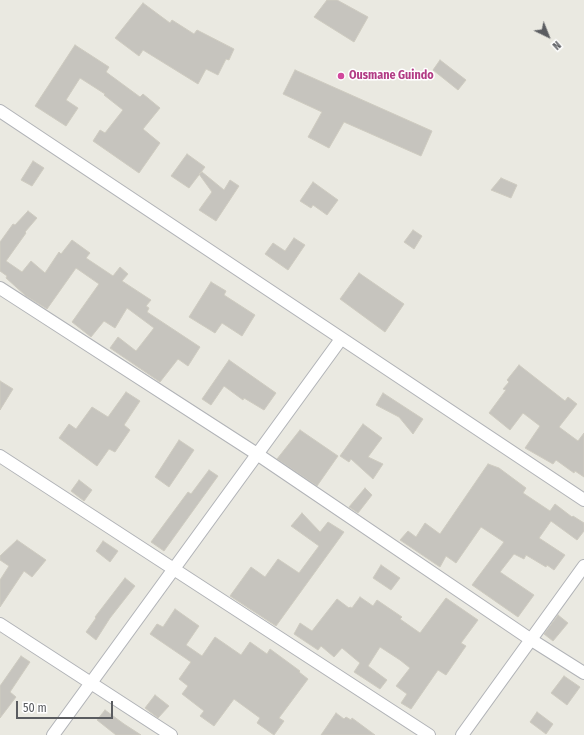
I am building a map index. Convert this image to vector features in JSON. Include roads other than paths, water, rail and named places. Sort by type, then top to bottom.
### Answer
[{"type":"street","points":[[0,111],[340,339],[584,500]]},
{"type":"street","points":[[0,288],[257,454],[530,639],[584,673]]},
{"type":"street","points":[[53,735],[340,339]]},
{"type":"street","points":[[0,456],[429,735]]},
{"type":"street","points":[[462,735],[584,566]]},
{"type":"street","points":[[0,624],[171,735]]},
{"type":"place","name":"Ousmane Guindo","points":[[341,76]]}]
